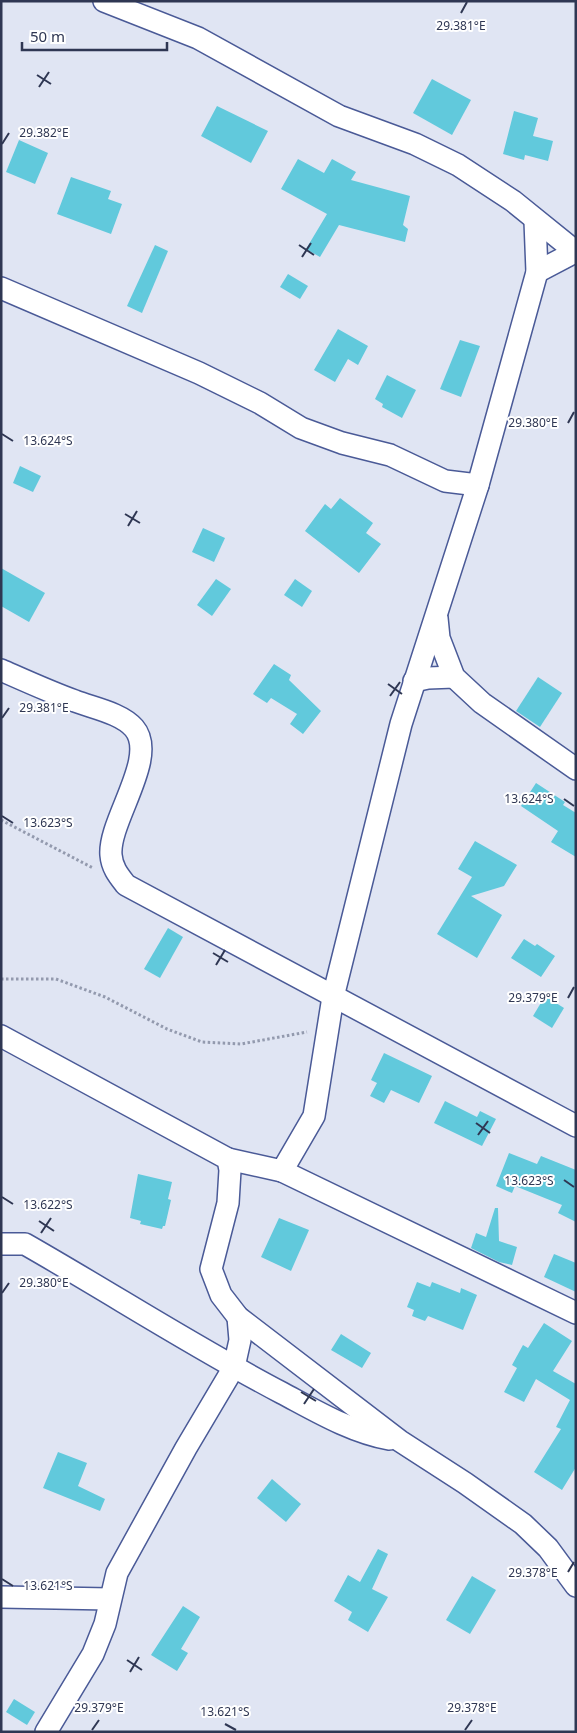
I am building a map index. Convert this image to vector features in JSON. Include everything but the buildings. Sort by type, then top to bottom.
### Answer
[{"type":"street","points":[[104,1],[198,38],[339,116],[415,144],[458,165],[513,201],[535,221],[576,252],[537,272]]},
{"type":"street","points":[[282,1171],[314,1116],[333,998],[400,724],[478,485],[537,272],[535,221]]},
{"type":"street","points":[[1,288],[200,373],[260,403],[301,428],[342,443],[390,455],[445,481],[478,485]]},
{"type":"street","points":[[445,481],[467,518]]},
{"type":"street","points":[[436,614],[439,638],[454,677],[482,703],[576,769]]},
{"type":"street","points":[[1,670],[116,716],[134,728],[141,742],[140,761],[114,834],[111,855],[116,873],[126,885],[333,998],[576,1126]]},
{"type":"street","points":[[414,681],[428,678],[454,677]]},
{"type":"street","points":[[327,1028],[364,1014]]},
{"type":"street","points":[[1,1036],[228,1159],[282,1171],[576,1313]]},
{"type":"street","points":[[228,1159],[230,1170],[228,1203],[211,1269],[222,1294],[238,1317],[400,1441],[465,1483],[523,1524],[548,1548],[576,1586]]},
{"type":"street","points":[[1,1244],[26,1244],[234,1368],[325,1415],[371,1435],[400,1441]]},
{"type":"street","points":[[46,1732],[93,1654],[105,1624],[117,1573],[186,1448],[234,1368],[240,1340],[238,1317]]},
{"type":"street","points":[[1,1598],[110,1599]]},
{"type":"path","points":[[1,820],[126,885]]},
{"type":"path","points":[[1,979],[56,979],[105,996],[167,1030],[202,1042],[241,1044],[327,1028]]}]
